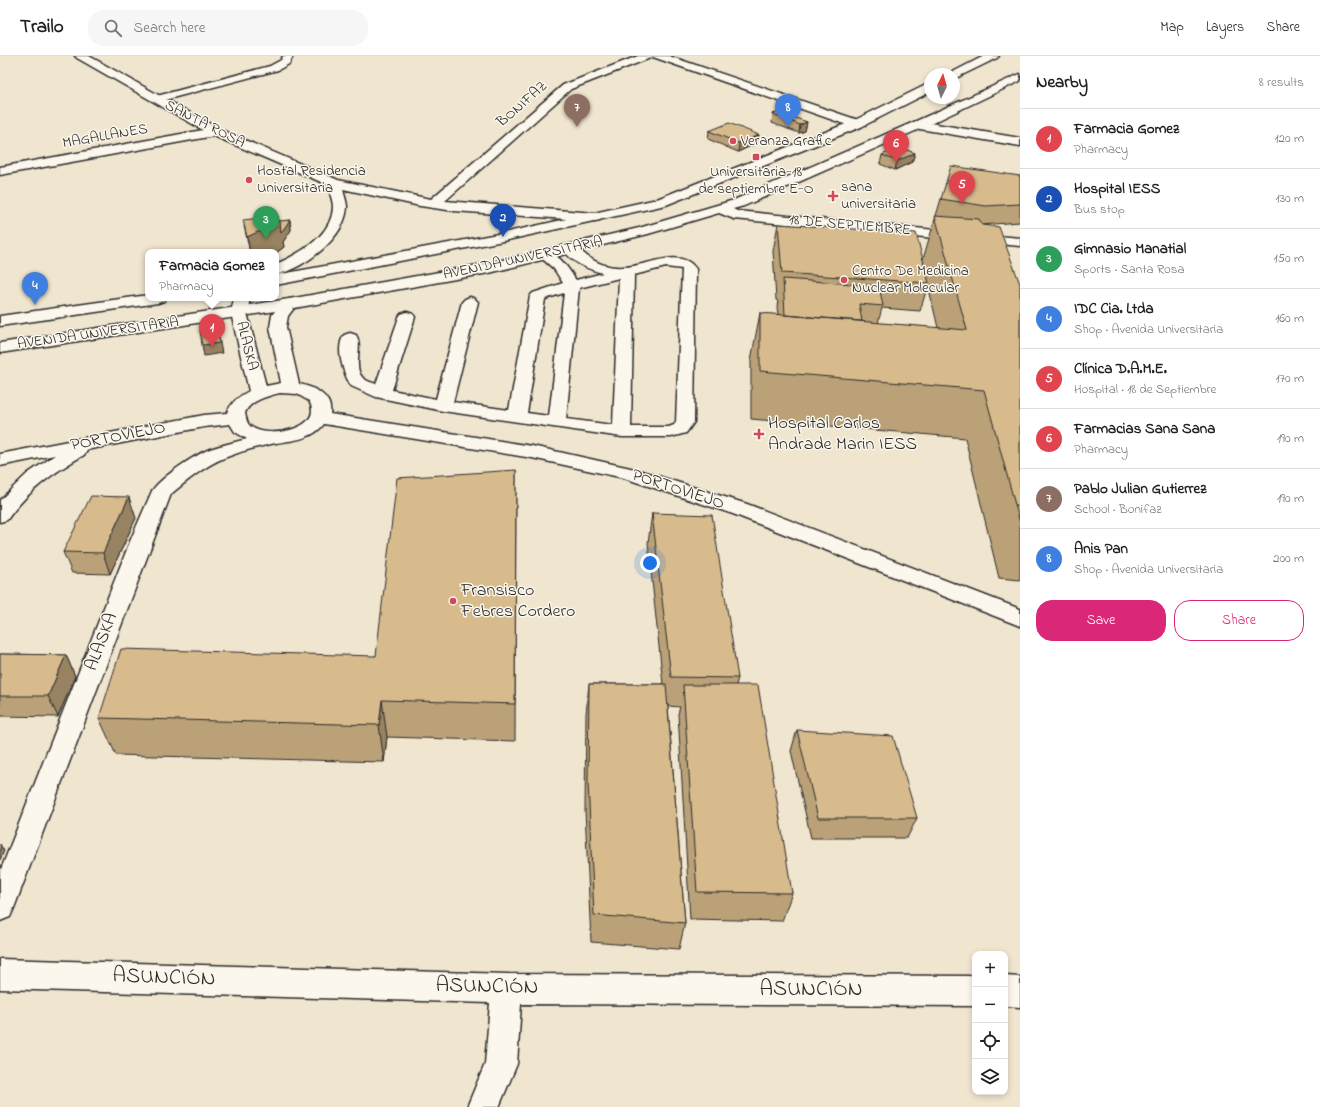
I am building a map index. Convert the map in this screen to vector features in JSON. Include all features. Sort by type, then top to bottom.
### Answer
[{"type":"street","name":"SANTA ROSA","points":[[80,56],[215,132],[334,184],[434,204],[520,213],[595,218]]},
{"type":"street","name":"BONIFAZ","points":[[434,204],[567,87],[648,56]]},
{"type":"street","points":[[658,56],[857,124]]},
{"type":"street","points":[[960,72],[993,56]]},
{"type":"street","name":"AVENIDA UNIVERSITARIA","points":[[0,348],[240,305],[289,304],[489,268],[570,249],[719,210],[779,186],[918,125],[1020,77]]},
{"type":"street","name":"AVENIDA UNIVERSITARIA","points":[[279,279],[595,218],[661,202],[857,124],[924,90]]},
{"type":"street","points":[[918,125],[1020,142]]},
{"type":"street","name":"MAGALLANES","points":[[0,171],[215,132]]},
{"type":"street","points":[[719,210],[714,199],[716,188],[726,177]]},
{"type":"street","points":[[279,269],[301,259],[324,240],[337,221],[340,206],[334,184]]},
{"type":"street","name":"18 DE SEPTIEMBRE","points":[[719,210],[734,215],[1020,242]]},
{"type":"street","name":"AVENIDA UNIVERSITARIA","points":[[0,320],[145,300]]},
{"type":"street","name":"ALASKA","points":[[289,304],[280,315],[278,328],[291,388]]},
{"type":"street","name":"ALASKA","points":[[240,305],[259,393]]},
{"type":"street","points":[[291,388],[303,390],[313,395],[319,402],[322,410],[319,418],[312,426],[301,432],[286,437],[271,438],[257,436],[246,432],[238,426],[236,418],[237,411],[249,397],[270,390],[291,388]]},
{"type":"street","name":"PORTOVIEJO","points":[[0,460],[204,421],[236,418]]},
{"type":"street","name":"PORTOVIEJO","points":[[319,418],[532,452],[628,473],[740,509],[1020,618]]},
{"type":"street","name":"ALASKA","points":[[0,908],[142,539],[162,491],[185,472],[216,454],[271,438]]},
{"type":"street","points":[[1,507],[49,467],[106,439]]},
{"type":"street","name":"ASUNCIÓN","points":[[0,974],[507,988],[972,991]]},
{"type":"street","points":[[483,1107],[501,1064],[507,988]]},
{"type":"street","points":[[1008,992],[1020,992]]},
{"type":"lane","points":[[157,99],[274,68],[285,62],[288,56]]},
{"type":"lane","points":[[570,249],[586,263],[604,270],[627,271]]},
{"type":"lane","points":[[545,255],[559,266],[572,285],[557,423]]},
{"type":"lane","points":[[350,338],[349,359],[351,371],[357,382],[382,393],[443,406],[557,423],[622,432],[670,432],[680,429],[685,422],[689,269],[682,264],[666,263],[572,285],[538,296],[517,417]]},
{"type":"lane","points":[[622,432],[627,271]]},
{"type":"lane","points":[[443,406],[470,302]]},
{"type":"lane","points":[[382,393],[407,317]]},
{"type":"building","points":[[779,112],[807,122],[800,125],[773,114]]},
{"type":"building","points":[[729,123],[759,135],[739,143],[709,131]]},
{"type":"building","points":[[899,147],[915,153],[897,161],[882,155]]},
{"type":"building","points":[[951,166],[1020,176],[1020,204],[986,206],[941,199]]},
{"type":"building","points":[[278,216],[279,220],[271,226],[247,237],[243,220]]},
{"type":"building","points":[[935,216],[979,219],[982,225],[999,227],[1020,284],[1020,523],[984,390],[760,371],[760,313],[967,330]]},
{"type":"building","points":[[290,220],[281,233],[280,221]]},
{"type":"building","points":[[778,224],[916,233],[929,283],[782,273]]},
{"type":"building","points":[[783,279],[879,286],[883,306],[859,304],[862,321],[785,315]]},
{"type":"building","points":[[217,328],[220,343],[202,345],[200,330]]},
{"type":"building","name":"Fransisco Febres Cordero","points":[[516,470],[515,704],[382,700],[379,725],[99,718],[121,649],[376,656],[397,478]]},
{"type":"building","points":[[91,496],[129,497],[103,553],[63,552]]},
{"type":"building","points":[[652,513],[712,515],[738,678],[671,677]]},
{"type":"building","points":[[0,654],[66,655],[48,696],[0,696]]},
{"type":"building","points":[[589,684],[666,684],[685,923],[594,915],[588,781]]},
{"type":"building","points":[[683,685],[758,685],[792,893],[697,892]]},
{"type":"building","points":[[797,730],[893,736],[917,818],[818,818]]},
{"type":"place","name":"Pablo Julian Gutierrez","points":[[577,127]]},
{"type":"place","name":"Anis Pan","points":[[788,127]]},
{"type":"place","name":"Veranza Grafic","points":[[733,141]]},
{"type":"place","name":"Universitaria-18 de septiembre E-O","points":[[756,157]]},
{"type":"place","name":"Farmacias Sana Sana","points":[[896,163]]},
{"type":"place","name":"Hostal Residencia Universitaria","points":[[249,180]]},
{"type":"place","name":"sana universitaria","points":[[833,196]]},
{"type":"place","name":"Clínica D.A.M.E.","points":[[962,204]]},
{"type":"place","name":"Hospital IESS","points":[[503,237]]},
{"type":"place","name":"Gimnasio Manatial","points":[[266,239]]},
{"type":"place","name":"Centro De Medicina Nuclear Molecular","points":[[844,280]]},
{"type":"place","name":"IDC Cia. Ltda","points":[[35,305]]},
{"type":"place","name":"Farmacia Gomez","points":[[212,347]]},
{"type":"place","name":"Hospital Carlos Andrade Marin IESS","points":[[759,434]]},
{"type":"place","name":"Fransisco Febres Cordero","points":[[453,601]]}]
